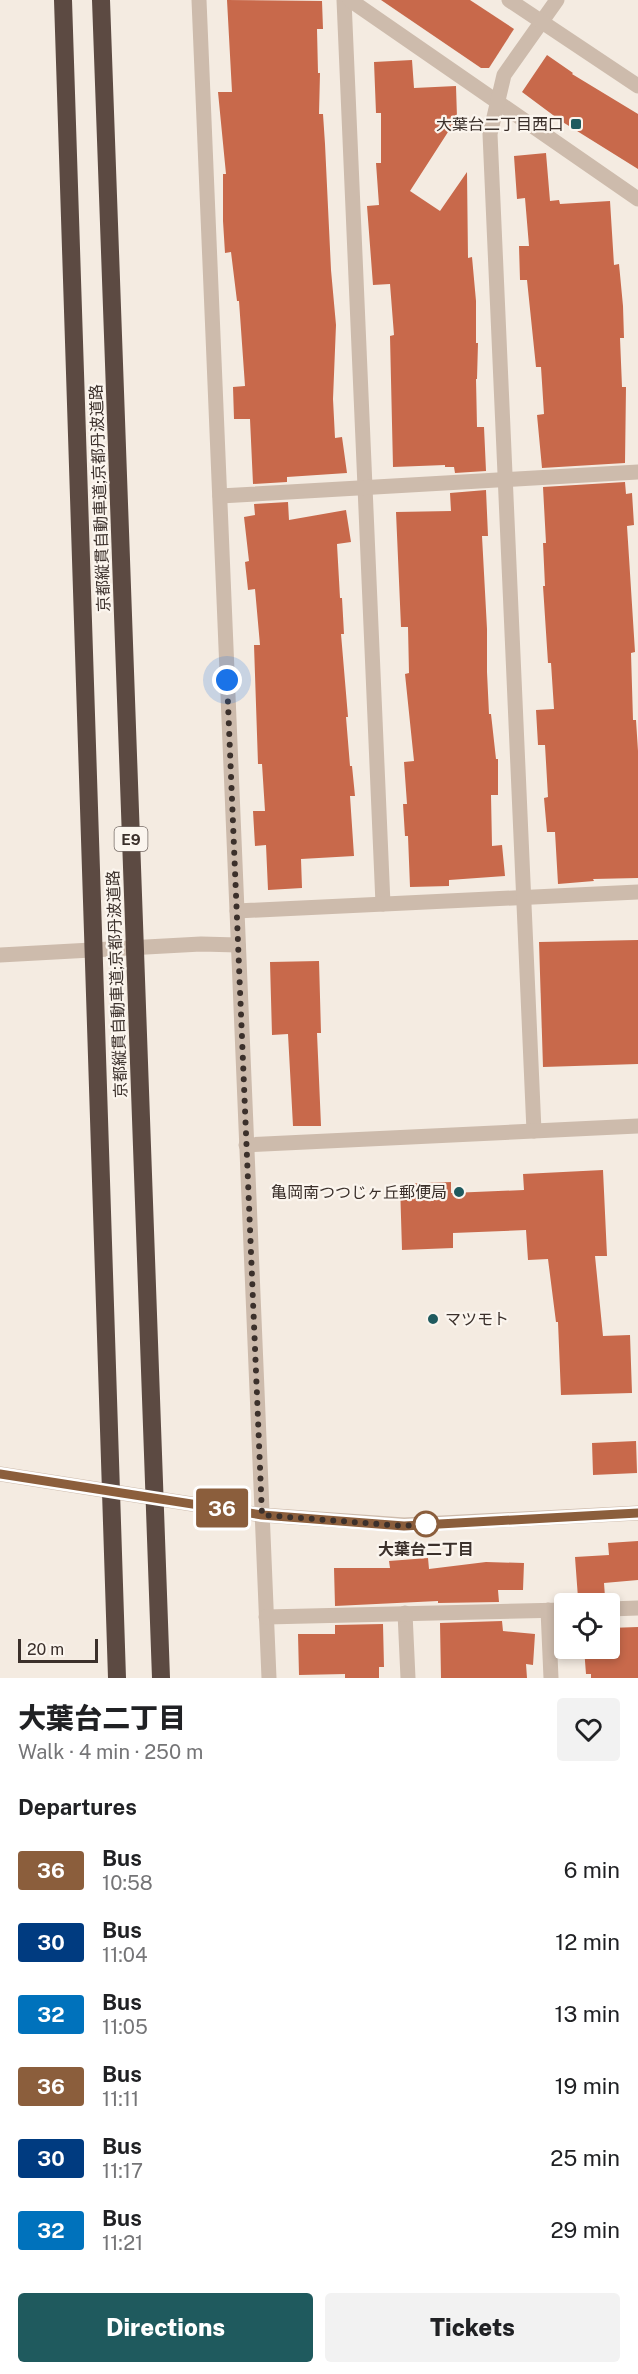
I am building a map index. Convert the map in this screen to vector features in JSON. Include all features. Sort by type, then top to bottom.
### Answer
[{"type":"highway","name":"京都縦貫自動車道;京都丹波道路","points":[[63,0],[117,1678]]},
{"type":"highway","name":"京都縦貫自動車道;京都丹波道路","points":[[101,0],[160,1678]]},
{"type":"street","points":[[199,0],[269,1678]]},
{"type":"street","points":[[344,0],[383,904]]},
{"type":"street","points":[[350,0],[638,199]]},
{"type":"street","points":[[508,0],[544,21],[638,86]]},
{"type":"street","points":[[534,1131],[490,134],[504,75],[557,0]]},
{"type":"street","points":[[220,496],[638,472]]},
{"type":"street","points":[[237,911],[638,892]]},
{"type":"street","points":[[6,956],[201,944],[238,945]]},
{"type":"street","points":[[246,1145],[638,1126]]},
{"type":"street","points":[[0,1474],[262,1515],[404,1526],[638,1513]]},
{"type":"street","points":[[620,1609],[638,1608]]},
{"type":"street","points":[[548,1610],[551,1678]]},
{"type":"street","points":[[266,1617],[554,1610]]},
{"type":"street","points":[[405,1613],[408,1678]]},
{"type":"building","points":[[227,0],[322,1],[323,29],[317,29],[318,73],[320,73],[319,114],[323,114],[336,325],[333,399],[335,438],[342,437],[347,473],[287,477],[287,482],[253,484],[250,419],[234,419],[233,387],[245,386],[239,301],[237,301],[231,252],[225,253],[223,221],[223,174],[226,174],[218,92],[232,92]]},
{"type":"building","points":[[381,0],[470,0],[514,29],[489,68],[481,68]]},
{"type":"building","points":[[547,55],[572,74],[638,114],[638,169],[561,121],[522,92]]},
{"type":"building","points":[[412,60],[414,88],[456,86],[457,118],[410,191],[440,211],[467,172],[468,258],[472,257],[476,301],[476,343],[478,343],[477,427],[484,427],[486,471],[455,473],[454,467],[445,467],[445,465],[393,467],[390,336],[394,335],[390,284],[373,285],[367,206],[379,205],[376,163],[381,163],[381,113],[376,113],[374,62]]},
{"type":"building","points":[[546,153],[550,201],[559,200],[560,204],[610,201],[614,265],[619,264],[623,306],[624,338],[620,338],[622,387],[626,387],[625,463],[542,468],[537,415],[544,414],[541,367],[536,367],[527,280],[520,280],[519,246],[529,246],[525,198],[517,199],[514,156]]},
{"type":"building","points":[[625,482],[626,494],[632,493],[634,525],[627,526],[635,652],[631,653],[633,720],[636,720],[638,751],[638,878],[593,879],[594,881],[558,884],[555,832],[547,832],[544,798],[548,797],[545,745],[538,745],[536,710],[554,709],[551,663],[548,663],[543,586],[545,586],[543,543],[546,543],[543,487]]},
{"type":"building","points":[[486,490],[488,536],[482,536],[487,672],[489,714],[491,714],[496,759],[498,759],[498,795],[491,795],[492,846],[502,845],[505,876],[449,880],[449,886],[410,887],[408,836],[405,836],[403,804],[407,804],[404,762],[414,761],[405,674],[409,673],[408,627],[401,627],[396,512],[451,511],[450,493]]},
{"type":"building","points":[[288,502],[289,520],[346,510],[351,542],[337,544],[344,634],[341,634],[348,717],[346,717],[355,796],[350,796],[354,856],[301,859],[302,888],[268,890],[266,845],[255,846],[253,811],[265,811],[262,764],[258,764],[254,645],[260,645],[255,589],[248,590],[245,562],[249,561],[244,517],[255,515],[254,504]]},
{"type":"building","points":[[638,940],[638,1064],[543,1067],[539,942]]},
{"type":"building","points":[[319,961],[321,1033],[317,1033],[321,1126],[293,1126],[288,1034],[272,1035],[270,962]]},
{"type":"building","points":[[603,1170],[607,1256],[595,1256],[603,1336],[630,1335],[632,1393],[561,1395],[558,1322],[556,1322],[548,1259],[528,1260],[526,1230],[453,1233],[453,1248],[402,1250],[400,1184],[451,1182],[451,1193],[524,1190],[523,1174]]},
{"type":"building","points":[[636,1441],[637,1473],[593,1475],[592,1443]]},
{"type":"building","points":[[638,1541],[638,1580],[604,1583],[605,1593],[578,1593],[575,1557],[609,1555],[608,1543]]},
{"type":"building","points":[[428,1558],[429,1569],[486,1562],[524,1563],[523,1590],[498,1590],[499,1602],[438,1603],[438,1601],[335,1606],[334,1568],[390,1568],[389,1561]]},
{"type":"building","points":[[502,1621],[503,1631],[535,1634],[533,1665],[526,1664],[527,1678],[441,1678],[440,1623]]},
{"type":"building","points":[[383,1624],[384,1667],[379,1667],[379,1678],[345,1678],[345,1674],[299,1675],[298,1634],[335,1634],[335,1625]]},
{"type":"building","points":[[638,1627],[638,1678],[591,1678],[591,1674],[586,1674],[585,1659],[620,1659],[620,1628]]},
{"type":"bus line","name":"36","points":[[0,1474],[262,1515],[404,1526],[638,1513]]},
{"type":"place","name":"大葉台二丁目西口","points":[[576,124]]},
{"type":"place","name":"亀岡南つつじヶ丘郵便局","points":[[459,1192]]},
{"type":"place","name":"マツモト","points":[[433,1319]]},
{"type":"place","name":"大葉台二丁目","points":[[426,1524]]},
{"type":"route","points":[[227,680],[262,1515],[404,1526],[426,1524]]}]
